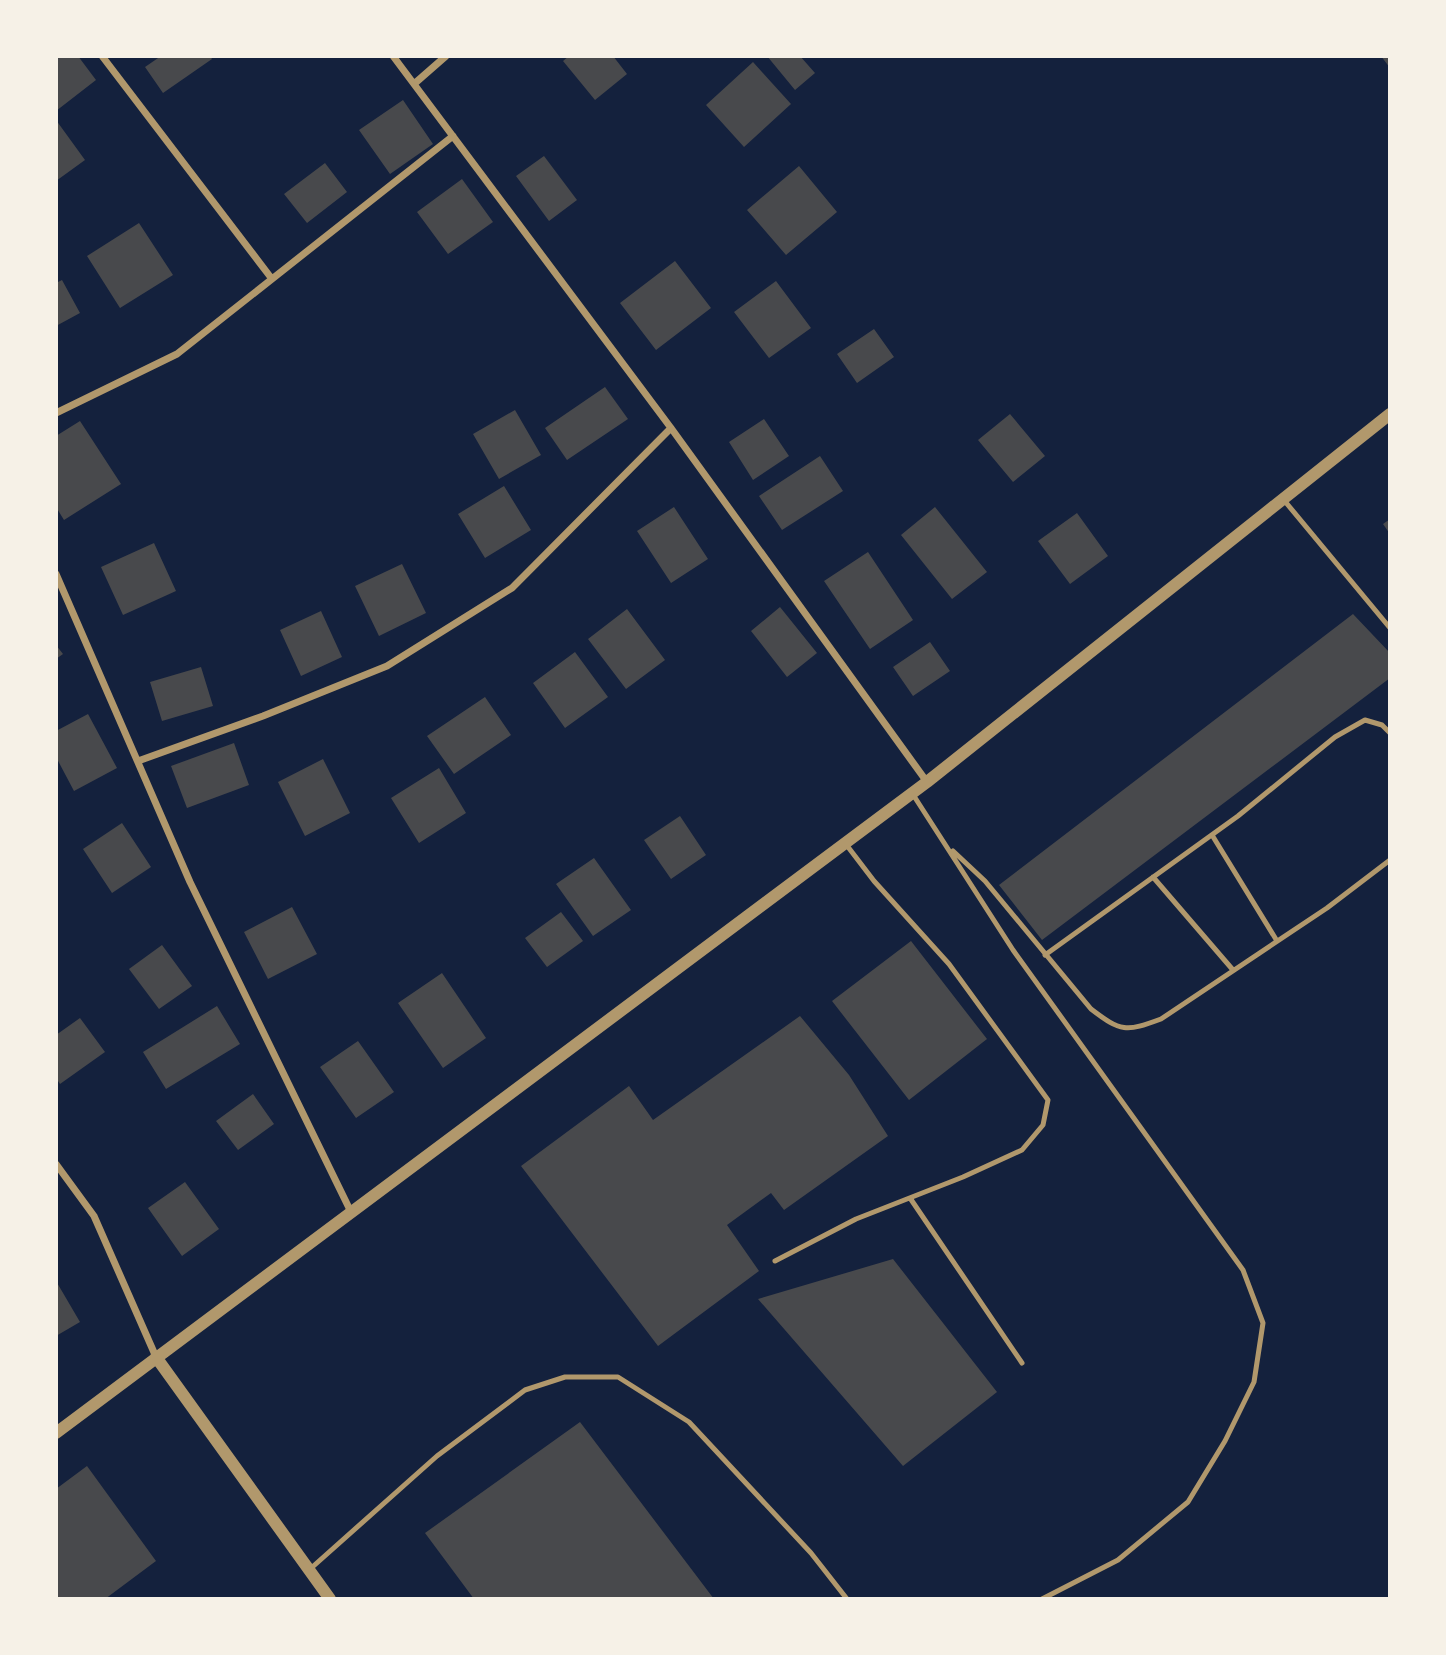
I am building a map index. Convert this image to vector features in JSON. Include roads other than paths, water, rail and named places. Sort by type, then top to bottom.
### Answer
[{"type":"street","points":[[102,56],[272,279]]},
{"type":"street","points":[[393,56],[671,428],[927,782]]},
{"type":"street","points":[[414,84],[446,56]]},
{"type":"street","points":[[56,413],[177,354],[453,136]]},
{"type":"street","points":[[56,1433],[927,782],[1390,414]]},
{"type":"street","points":[[138,761],[262,716],[387,666],[512,588],[671,428]]},
{"type":"street","points":[[56,574],[190,882],[351,1212]]},
{"type":"street","points":[[56,1164],[94,1216],[156,1357],[330,1599]]},
{"type":"lane","points":[[1283,499],[1390,628]]},
{"type":"lane","points":[[1045,955],[1212,835],[1335,737],[1365,720],[1382,725],[1390,733]]},
{"type":"lane","points":[[912,793],[1013,950],[1243,1270],[1263,1323],[1254,1382],[1225,1441],[1188,1502],[1118,1560],[1042,1599]]},
{"type":"lane","points":[[1212,835],[1277,941]]},
{"type":"lane","points":[[775,1261],[856,1219],[1022,1150],[1043,1125],[1048,1100],[949,964],[874,881],[845,843]]},
{"type":"lane","points":[[946,844],[985,881],[1091,1009],[1112,1026],[1134,1029],[1161,1019],[1390,860]]},
{"type":"lane","points":[[1153,877],[1233,970]]},
{"type":"lane","points":[[910,1198],[1021,1363]]},
{"type":"lane","points":[[309,1570],[438,1457],[525,1390],[565,1377],[618,1377],[689,1422],[811,1553],[846,1599]]}]
